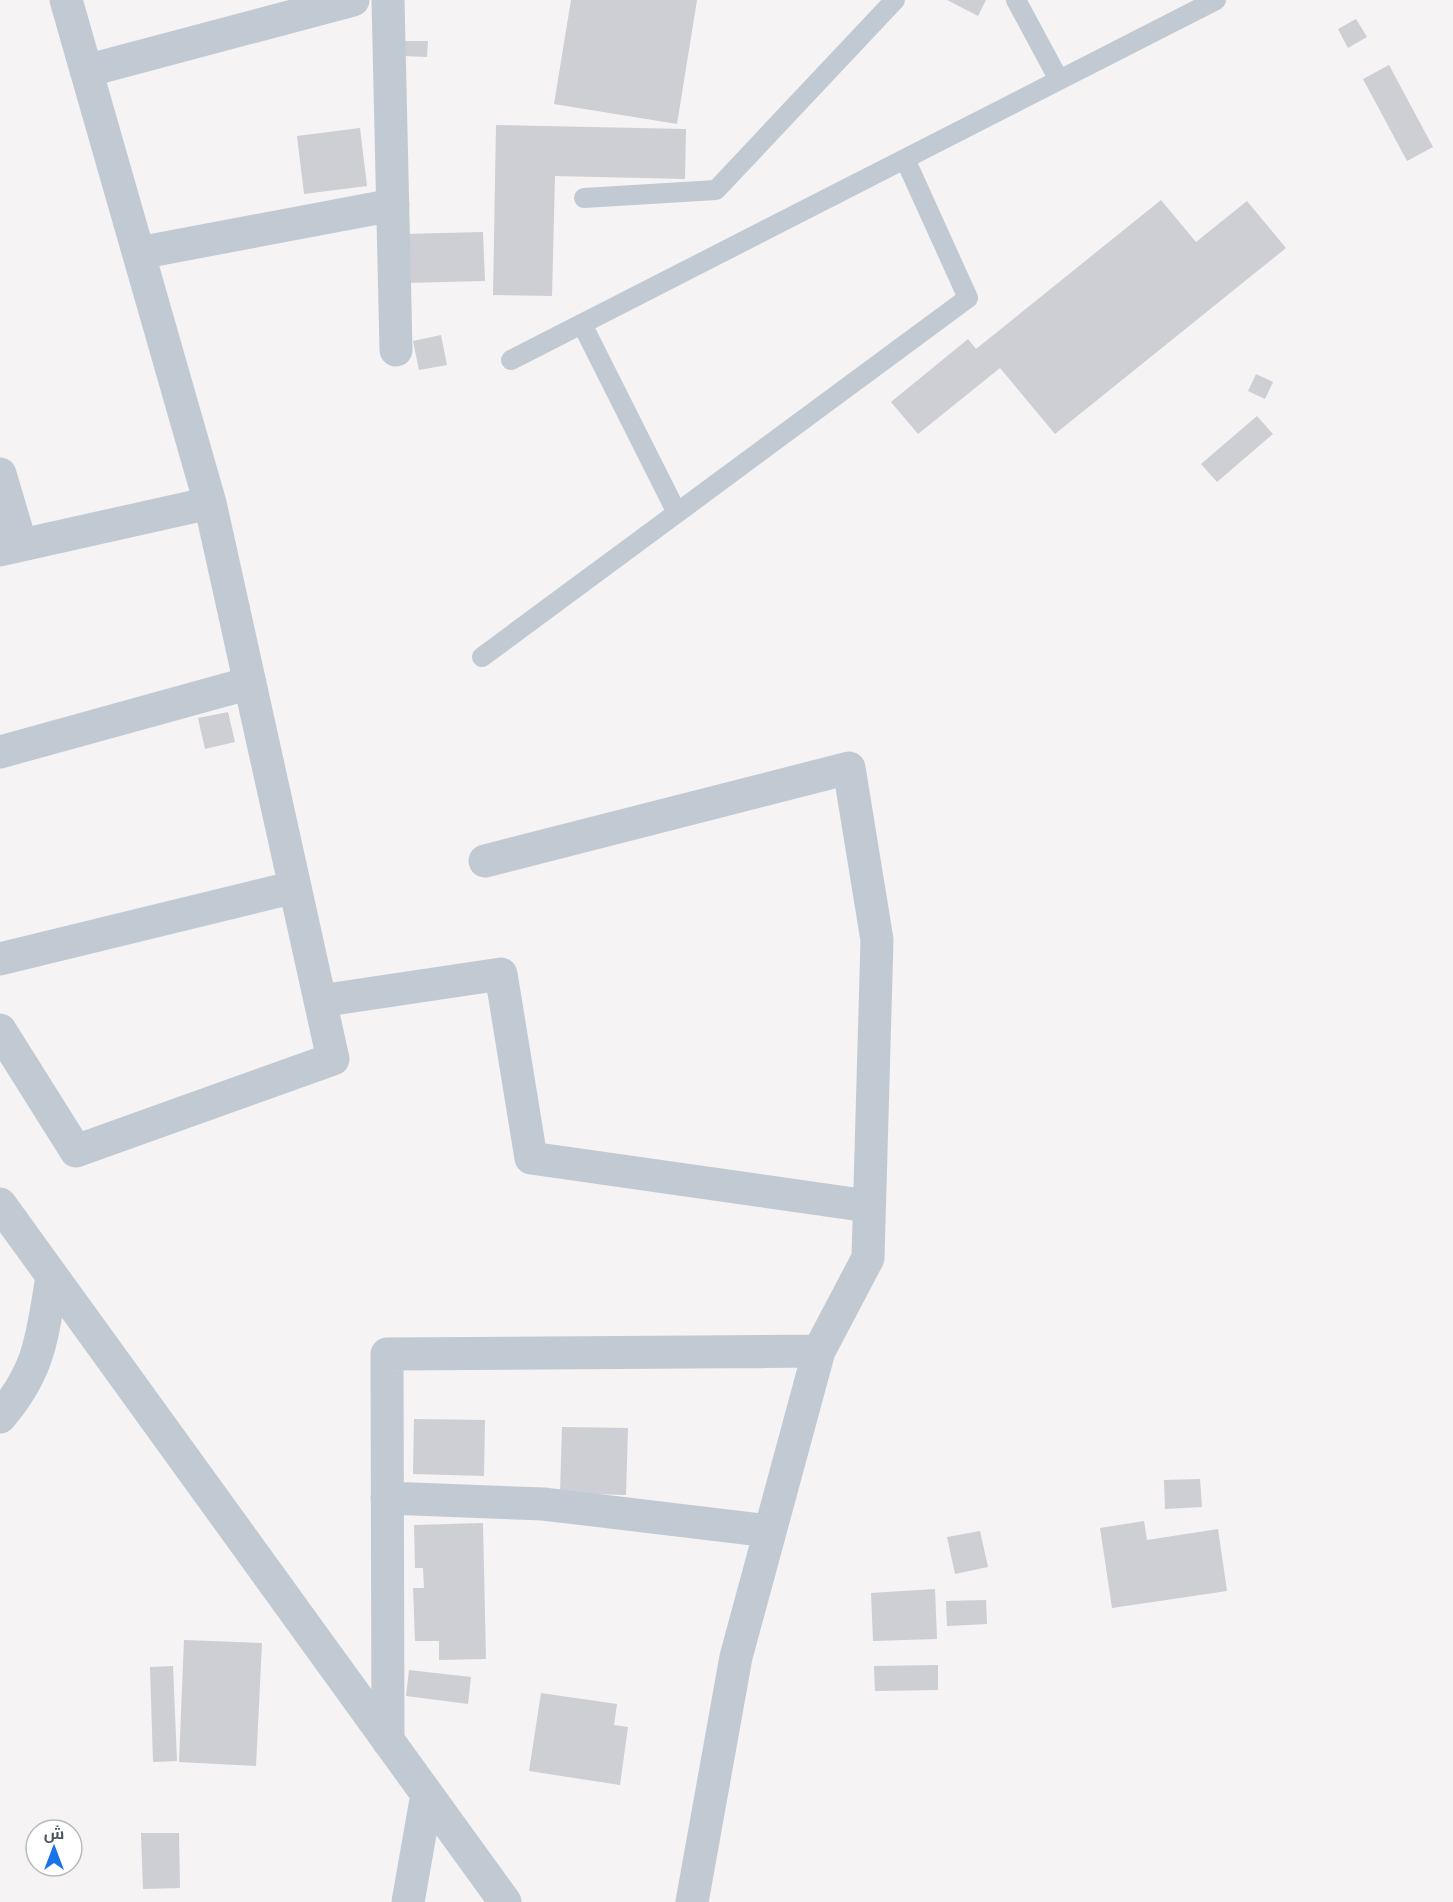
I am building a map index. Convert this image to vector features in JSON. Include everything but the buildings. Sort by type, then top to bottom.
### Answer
[{"type":"street","points":[[0,1030],[76,1151],[333,1059],[210,503],[66,0]]},
{"type":"street","points":[[86,71],[353,0]]},
{"type":"street","points":[[388,0],[396,350]]},
{"type":"street","points":[[139,253],[393,205]]},
{"type":"street","points":[[0,474],[11,547],[210,503]]},
{"type":"street","points":[[0,752],[250,683]]},
{"type":"street","points":[[485,861],[849,768],[877,939],[868,1258],[819,1352],[770,1531],[736,1657],[692,1902]]},
{"type":"street","points":[[0,959],[295,887]]},
{"type":"street","points":[[320,1001],[501,974],[531,1158],[868,1206]]},
{"type":"street","points":[[0,1204],[505,1902]]},
{"type":"street","points":[[0,1417],[21,1392],[40,1349],[52,1277]]},
{"type":"street","points":[[388,1741],[387,1354],[819,1352]]},
{"type":"street","points":[[387,1498],[543,1504],[770,1531]]},
{"type":"street","points":[[408,1902],[427,1794]]},
{"type":"lane","points":[[584,198],[716,190],[895,0]]},
{"type":"lane","points":[[1016,0],[1059,80]]},
{"type":"lane","points":[[511,360],[1216,0]]},
{"type":"lane","points":[[482,657],[968,298],[905,159]]},
{"type":"lane","points":[[582,324],[677,513]]}]
